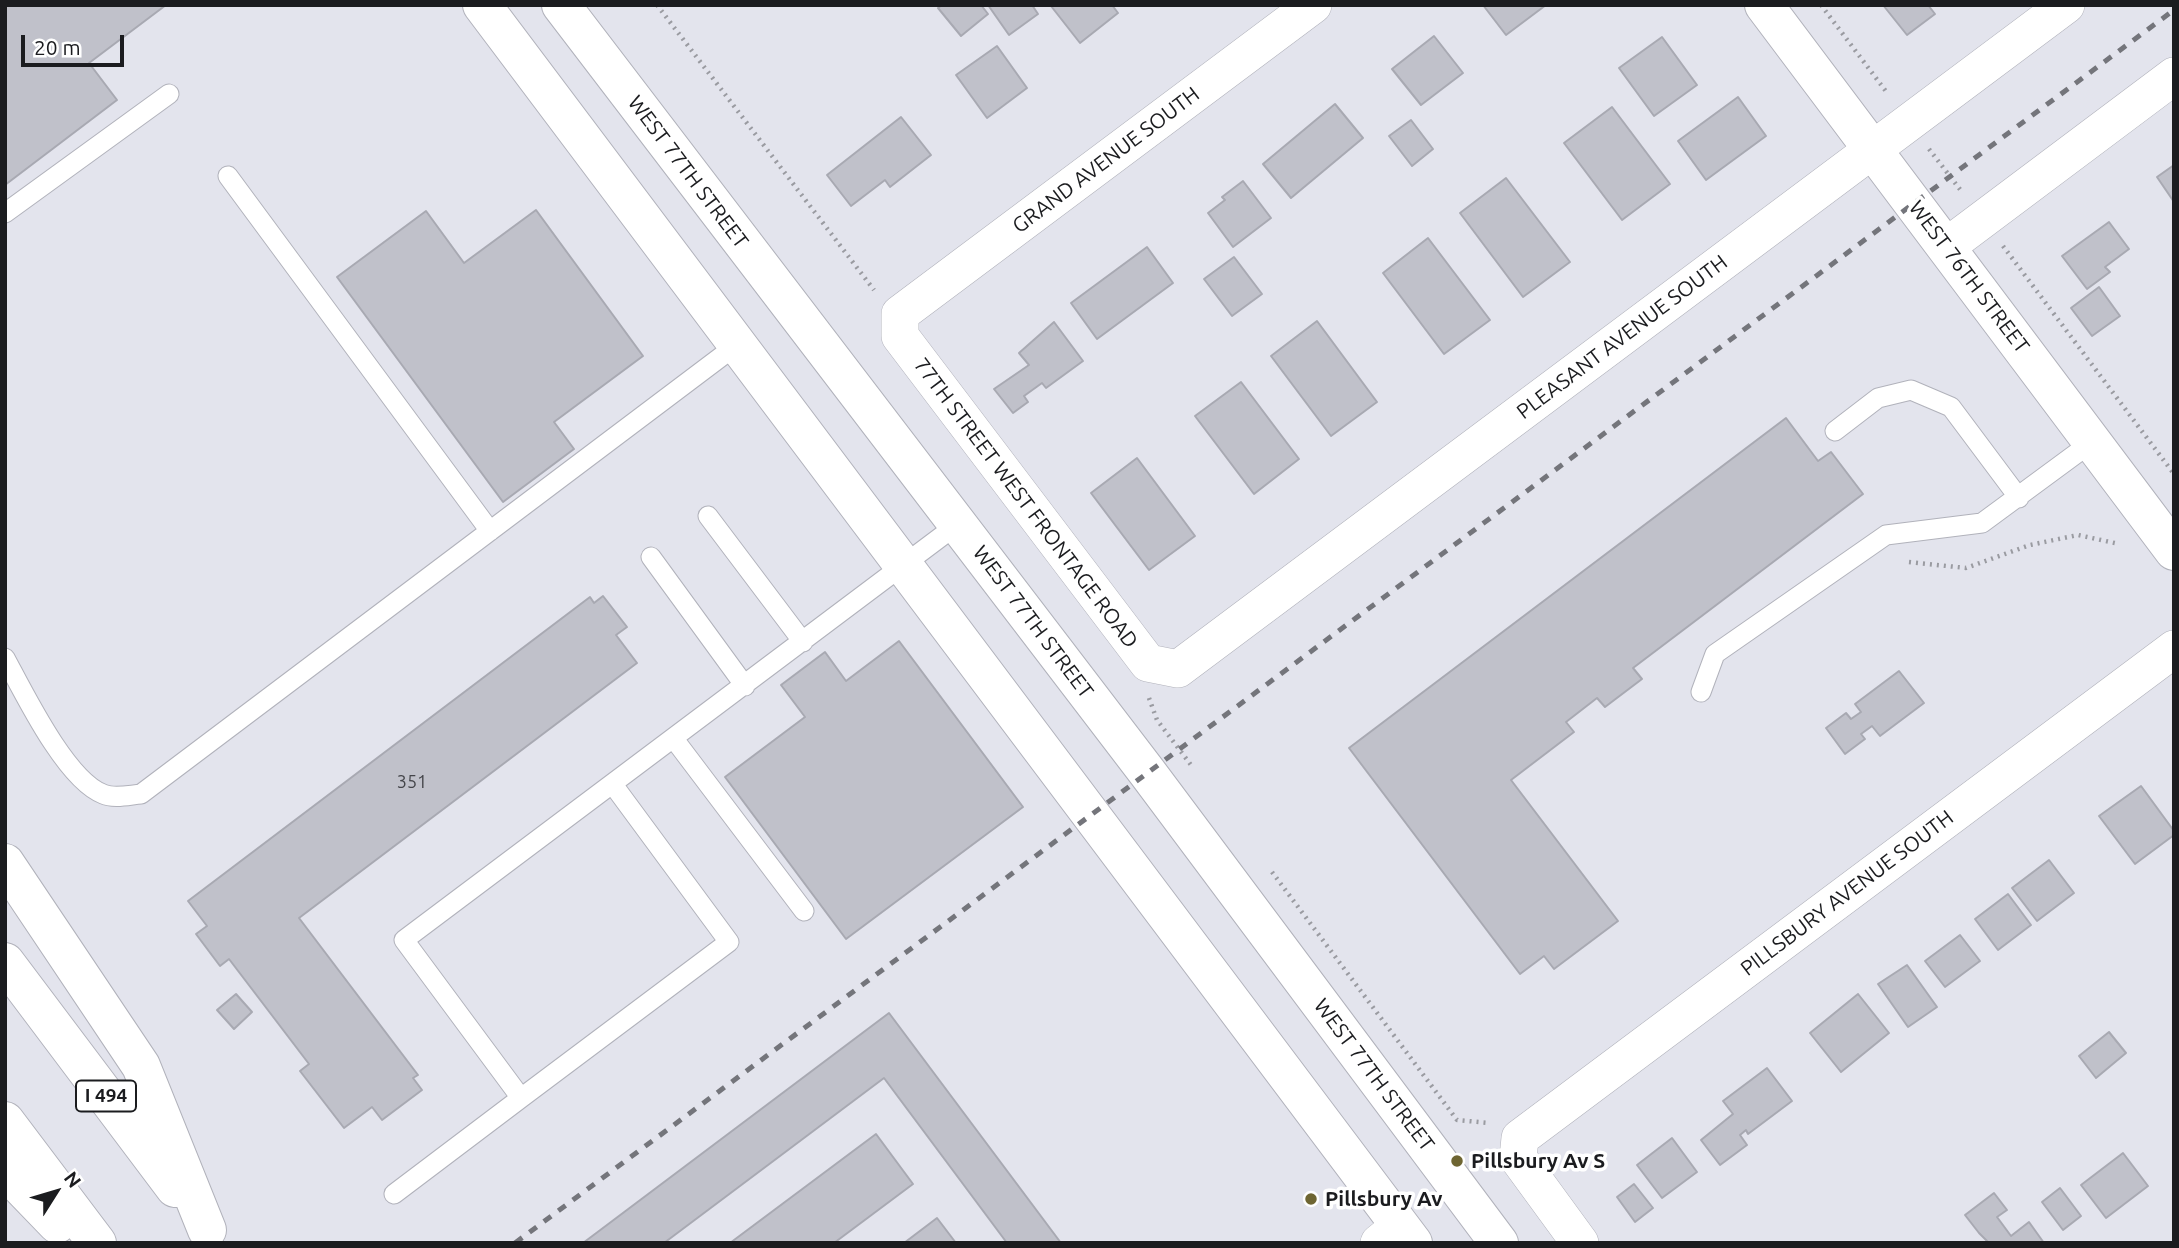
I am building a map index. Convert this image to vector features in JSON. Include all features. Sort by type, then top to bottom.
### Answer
[{"type":"main road","points":[[482,5],[905,565],[1397,1237]]},
{"type":"main road","name":"WEST 77TH STREET","points":[[561,5],[958,524],[1499,1243]]},
{"type":"main road","name":"WEST 76TH STREET","points":[[1764,5],[2174,551]]},
{"type":"main road","points":[[5,863],[141,1066],[212,1236]]},
{"type":"main road","name":"I 494","points":[[5,962],[212,1236]]},
{"type":"main road","points":[[5,1121],[97,1243]]},
{"type":"main road","points":[[5,1170],[75,1243]]},
{"type":"street","name":"GRAND AVENUE SOUTH","points":[[900,314],[1312,5]]},
{"type":"street","name":"PLEASANT AVENUE SOUTH","points":[[1163,666],[1872,150],[2066,5]]},
{"type":"street","points":[[1946,247],[2174,76]]},
{"type":"street","name":"77TH STREET WEST FRONTAGE ROAD","points":[[900,314],[900,336],[1163,666]]},
{"type":"street","name":"PILLSBURY AVENUE SOUTH","points":[[1520,1138],[2174,649]]},
{"type":"street","points":[[1520,1138],[1518,1158],[1580,1243]]},
{"type":"lane","points":[[5,213],[169,94]]},
{"type":"lane","points":[[228,176],[490,531]]},
{"type":"lane","points":[[5,659],[41,725],[85,783],[104,795],[141,794],[738,344]]},
{"type":"lane","points":[[1835,431],[1878,398],[1911,390],[1951,407],[2019,498]]},
{"type":"lane","points":[[1701,692],[1715,654],[1886,534],[1982,523],[2092,442]]},
{"type":"lane","points":[[708,516],[803,642]]},
{"type":"lane","points":[[521,1098],[404,940],[614,786],[958,524]]},
{"type":"lane","points":[[650,557],[745,686]]},
{"type":"lane","points":[[674,739],[804,911]]},
{"type":"lane","points":[[394,1194],[729,942],[614,786]]},
{"type":"path","points":[[657,5],[879,297],[900,314]]},
{"type":"path","points":[[1901,562],[1966,568],[2030,545],[2078,535],[2119,544]]},
{"type":"path","points":[[1163,666],[1148,695],[1157,720],[1193,767]]},
{"type":"path","points":[[1270,870],[1457,1119],[1493,1123],[1520,1138]]},
{"type":"building","points":[[5,5],[166,5],[89,63],[117,100],[5,185]]},
{"type":"building","points":[[942,5],[981,5],[988,14],[961,36],[938,8]]},
{"type":"building","points":[[988,5],[1032,5],[1038,14],[1009,35]]},
{"type":"building","points":[[1112,5],[1118,13],[1080,43],[1051,6]]},
{"type":"building","points":[[1483,5],[1546,5],[1506,35]]},
{"type":"building","points":[[1883,5],[1928,5],[1935,14],[1907,35]]},
{"type":"building","points":[[1434,36],[1463,73],[1421,105],[1392,69]]},
{"type":"building","points":[[1662,37],[1697,85],[1654,116],[1619,68]]},
{"type":"building","points":[[997,46],[1027,88],[987,118],[956,75]]},
{"type":"building","points":[[1738,97],[1766,136],[1706,180],[1678,141]]},
{"type":"building","points":[[1335,104],[1363,138],[1291,198],[1263,164]]},
{"type":"building","points":[[1612,107],[1670,184],[1622,220],[1564,143]]},
{"type":"building","points":[[901,117],[931,155],[890,187],[885,180],[851,206],[827,175]]},
{"type":"building","points":[[1411,120],[1433,149],[1412,166],[1389,136]]},
{"type":"building","points":[[2174,165],[2174,202],[2157,177]]},
{"type":"building","points":[[1506,178],[1570,262],[1523,297],[1460,213]]},
{"type":"building","points":[[1243,181],[1271,218],[1233,247],[1208,213],[1225,200],[1222,197]]},
{"type":"building","points":[[536,210],[643,356],[554,422],[574,449],[503,502],[337,277],[426,211],[464,263]]},
{"type":"building","points":[[2109,222],[2129,249],[2105,267],[2110,272],[2087,289],[2062,256]]},
{"type":"building","points":[[1428,238],[1490,320],[1444,354],[1383,273]]},
{"type":"building","points":[[1147,247],[1173,283],[1097,339],[1071,303]]},
{"type":"building","points":[[1234,257],[1262,294],[1232,316],[1204,279]]},
{"type":"building","points":[[2099,287],[2120,316],[2092,336],[2071,308]]},
{"type":"building","points":[[1317,321],[1377,402],[1331,436],[1271,356]]},
{"type":"building","points":[[1054,322],[1083,361],[1046,388],[1042,383],[1024,396],[1028,402],[1013,413],[994,389],[1029,365],[1019,353]]},
{"type":"building","points":[[1241,382],[1299,459],[1254,494],[1195,416]]},
{"type":"building","points":[[1786,418],[1818,461],[1831,452],[1863,494],[1633,668],[1642,679],[1605,707],[1597,698],[1566,722],[1574,732],[1511,780],[1618,921],[1554,969],[1544,956],[1520,974],[1349,748]]},
{"type":"building","points":[[1137,458],[1195,536],[1149,570],[1091,493]]},
{"type":"building","points":[[603,596],[627,627],[616,635],[637,663],[299,918],[418,1075],[413,1078],[422,1090],[382,1120],[372,1107],[344,1128],[300,1071],[309,1064],[229,959],[220,966],[196,934],[207,926],[188,901],[590,597],[594,603]]},
{"type":"building","points":[[899,641],[1023,807],[846,939],[725,777],[805,717],[781,685],[825,652],[846,681]]},
{"type":"building","points":[[1899,671],[1924,703],[1880,736],[1872,726],[1861,734],[1865,739],[1845,754],[1826,728],[1846,713],[1851,719],[1861,712],[1855,704]]},
{"type":"building","points":[[2141,786],[2174,831],[2174,835],[2135,864],[2099,816]]},
{"type":"building","points":[[2049,860],[2074,893],[2037,921],[2012,888]]},
{"type":"building","points":[[2008,894],[2031,925],[1998,950],[1975,919]]},
{"type":"building","points":[[1960,935],[1980,961],[1945,987],[1925,961]]},
{"type":"building","points":[[1907,965],[1937,1007],[1908,1027],[1878,984]]},
{"type":"building","points":[[236,994],[252,1012],[234,1029],[217,1010]]},
{"type":"building","points":[[1858,994],[1889,1033],[1841,1072],[1810,1033]]},
{"type":"building","points":[[889,1013],[1061,1243],[1007,1243],[884,1078],[664,1243],[583,1243]]},
{"type":"building","points":[[2109,1032],[2126,1053],[2096,1078],[2079,1056]]},
{"type":"building","points":[[1767,1068],[1792,1101],[1748,1134],[1746,1130],[1740,1135],[1747,1145],[1720,1165],[1701,1140],[1733,1114],[1723,1101]]},
{"type":"building","points":[[876,1134],[913,1184],[834,1243],[730,1243]]},
{"type":"building","points":[[1672,1138],[1697,1172],[1662,1198],[1637,1165]]},
{"type":"building","points":[[2123,1153],[2148,1186],[2106,1218],[2081,1185]]},
{"type":"building","points":[[1634,1184],[1653,1208],[1635,1222],[1617,1197]]},
{"type":"building","points":[[2060,1188],[2081,1216],[2063,1230],[2042,1202]]},
{"type":"building","points":[[1994,1193],[2007,1210],[1997,1217],[2011,1236],[2029,1222],[2044,1243],[1989,1243],[1979,1233],[1965,1215]]},
{"type":"building","points":[[937,1218],[956,1243],[904,1243]]},
{"type":"railway","points":[[515,1243],[2174,10]]},
{"type":"place","name":"Pillsbury Av S","points":[[1457,1161]]},
{"type":"place","name":"Pillsbury Av","points":[[1311,1199]]}]
